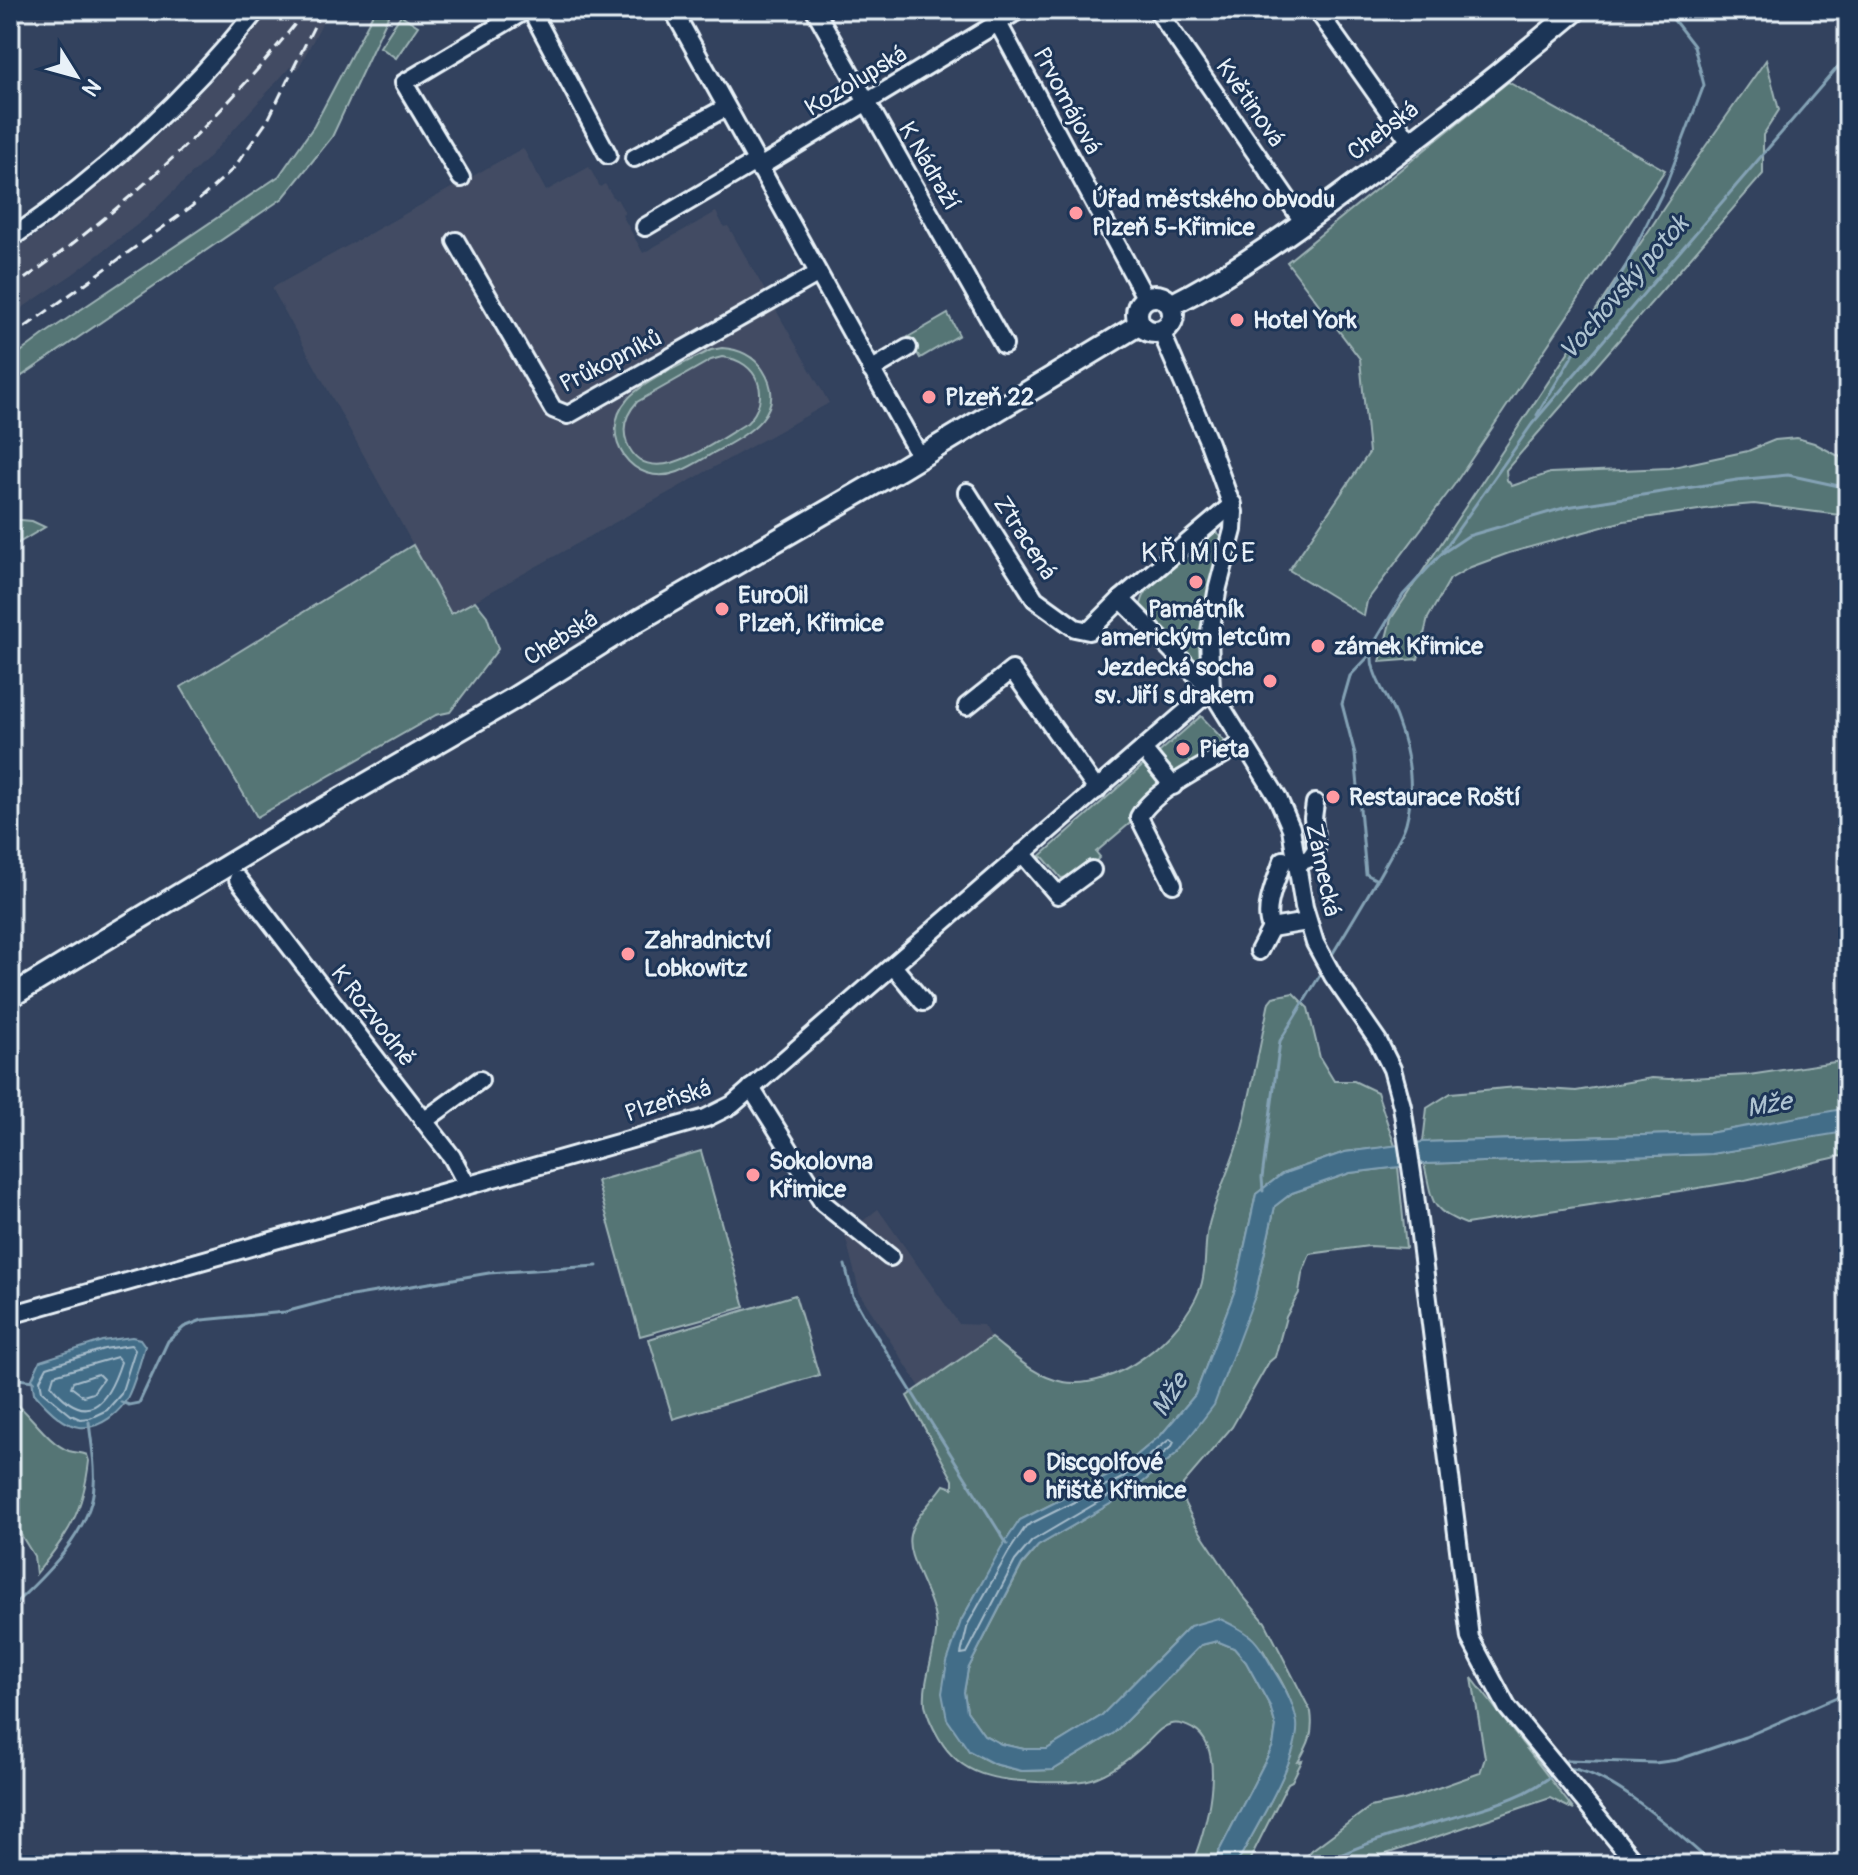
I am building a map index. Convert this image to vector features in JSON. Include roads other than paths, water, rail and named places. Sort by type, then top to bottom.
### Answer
[{"type":"main road","name":"Chebská","points":[[1171,305],[1304,223],[1411,143],[1576,10]]},
{"type":"main road","points":[[1157,296],[1171,305],[1172,320],[1161,331],[1149,331],[1140,324],[1137,313],[1146,299],[1157,296]]},
{"type":"main road","name":"Chebská","points":[[10,997],[1140,324]]},
{"type":"street","points":[[10,239],[107,167],[152,127],[257,10]]},
{"type":"street","points":[[461,178],[404,83],[529,10],[608,155]]},
{"type":"street","points":[[673,10],[920,457]]},
{"type":"street","name":"K Nádraží","points":[[815,10],[1004,345]]},
{"type":"street","name":"Kozolupská","points":[[645,227],[866,104],[995,17],[1019,10]]},
{"type":"street","name":"Květinová","points":[[1157,10],[1304,223]]},
{"type":"street","points":[[1317,10],[1411,143]]},
{"type":"street","name":"Prvomájová","points":[[995,17],[1146,299]]},
{"type":"street","points":[[634,158],[725,108]]},
{"type":"street","name":"Průkopníků","points":[[456,241],[553,409],[568,415],[817,274]]},
{"type":"street","points":[[1161,331],[1231,500],[1233,530],[1209,637],[1211,690]]},
{"type":"street","points":[[871,370],[908,348]]},
{"type":"street","name":"Ztracená","points":[[967,492],[1035,599],[1075,628],[1089,631],[1121,599]]},
{"type":"street","points":[[1121,599],[1231,500]]},
{"type":"street","name":"Zámecká","points":[[1121,599],[1211,690],[1281,804],[1291,828],[1290,861],[1315,943],[1378,1041],[1392,1069],[1402,1106],[1414,1187],[1470,1638],[1507,1707],[1637,1865]]},
{"type":"street","points":[[967,706],[1012,670],[1097,790]]},
{"type":"street","name":"Plzeňská","points":[[10,1315],[706,1118],[732,1105],[1211,690]]},
{"type":"street","points":[[1173,884],[1139,817],[1144,808],[1173,786],[1234,748]]},
{"type":"street","points":[[1143,749],[1173,786]]},
{"type":"street","points":[[1271,928],[1267,921],[1269,908],[1290,861],[1310,858],[1316,849],[1315,803]]},
{"type":"street","points":[[1022,853],[1058,895],[1092,870]]},
{"type":"street","name":"K Rozvodně","points":[[238,879],[452,1157],[467,1185]]},
{"type":"street","points":[[1271,928],[1307,922]]},
{"type":"street","points":[[1259,951],[1271,928]]},
{"type":"street","points":[[893,966],[923,1002]]},
{"type":"street","points":[[424,1121],[480,1080]]},
{"type":"street","points":[[751,1088],[823,1203],[890,1257]]},
{"type":"water","points":[[1848,1108],[1848,1130],[1711,1154],[1424,1164],[1350,1173],[1292,1193],[1275,1206],[1255,1296],[1214,1405],[1178,1452],[1134,1490],[1038,1546],[1022,1564],[968,1669],[964,1692],[967,1711],[984,1735],[1001,1744],[1024,1749],[1047,1749],[1101,1716],[1190,1626],[1218,1618],[1239,1629],[1253,1639],[1263,1652],[1289,1696],[1297,1723],[1296,1738],[1284,1774],[1236,1865],[1212,1865],[1273,1746],[1276,1727],[1270,1706],[1246,1662],[1234,1648],[1217,1641],[1201,1645],[1114,1733],[1053,1770],[1022,1771],[994,1764],[969,1751],[947,1719],[942,1693],[947,1662],[961,1621],[1020,1520],[1118,1471],[1161,1435],[1195,1395],[1235,1290],[1256,1194],[1282,1174],[1345,1152],[1423,1142],[1709,1133]]},
{"type":"water","points":[[132,1337],[140,1339],[145,1346],[134,1382],[126,1401],[102,1423],[79,1427],[66,1423],[34,1393],[32,1379],[40,1361],[102,1341]]},
{"type":"waterway","points":[[1537,415],[1626,266],[1666,185],[1704,85],[1694,46],[1666,10]]},
{"type":"waterway","name":"Vochovský potok","points":[[1443,551],[1532,424],[1848,55]]},
{"type":"waterway","points":[[1330,958],[1399,840],[1409,810],[1410,784],[1405,745],[1375,674],[1373,645],[1403,595],[1441,554],[1468,536],[1567,507],[1788,475],[1848,488]]},
{"type":"waterway","points":[[1371,654],[1350,676],[1342,704],[1355,754],[1366,874],[1377,880]]},
{"type":"waterway","points":[[1263,1191],[1262,1178],[1280,1041],[1322,972]]},
{"type":"waterway","points":[[845,1265],[853,1296],[863,1314],[1007,1544]]},
{"type":"waterway","points":[[121,1402],[129,1405],[139,1403],[168,1341],[184,1327],[202,1320],[285,1312],[334,1299],[489,1273],[597,1266]]},
{"type":"waterway","points":[[10,1378],[34,1381]]},
{"type":"waterway","points":[[10,1608],[63,1553],[85,1520],[94,1477],[89,1422]]},
{"type":"waterway","points":[[1563,1765],[1568,1760],[1655,1763],[1677,1760],[1745,1737],[1848,1692]]},
{"type":"waterway","points":[[1565,1768],[1583,1771],[1623,1791],[1714,1865]]},
{"type":"waterway","points":[[1325,1865],[1376,1841],[1509,1799],[1555,1773]]},
{"type":"railway","points":[[10,289],[93,228],[169,161],[240,89],[306,10]]},
{"type":"railway","points":[[10,338],[191,207],[233,169],[268,120],[322,10]]},
{"type":"place","name":"Úřad městského obvodu Plzeň 5-Křimice","points":[[1076,213]]},
{"type":"place","name":"Hotel York","points":[[1237,320]]},
{"type":"place","name":"Plzeň 22","points":[[929,397]]},
{"type":"place","name":"Památník americkým letcům","points":[[1196,582]]},
{"type":"place","name":"EuroOil Plzeň, Křimice","points":[[722,609]]},
{"type":"place","name":"zámek Křimice","points":[[1318,646]]},
{"type":"place","name":"Jezdecká socha sv. Jiří s drakem","points":[[1270,681]]},
{"type":"place","name":"Pieta","points":[[1183,749]]},
{"type":"place","name":"Restaurace Roští","points":[[1333,797]]},
{"type":"place","name":"Zahradnictví Lobkowitz","points":[[628,954]]},
{"type":"place","name":"Sokolovna Křimice","points":[[753,1175]]},
{"type":"place","name":"Discgolfové hřiště Křimice","points":[[1030,1476]]},
{"type":"district","name":"KŘIMICE","points":[[1199,553]]},
{"type":"water label","name":"Mže","points":[[1769,1105]]},
{"type":"water label","name":"Mže","points":[[1170,1395]]}]
